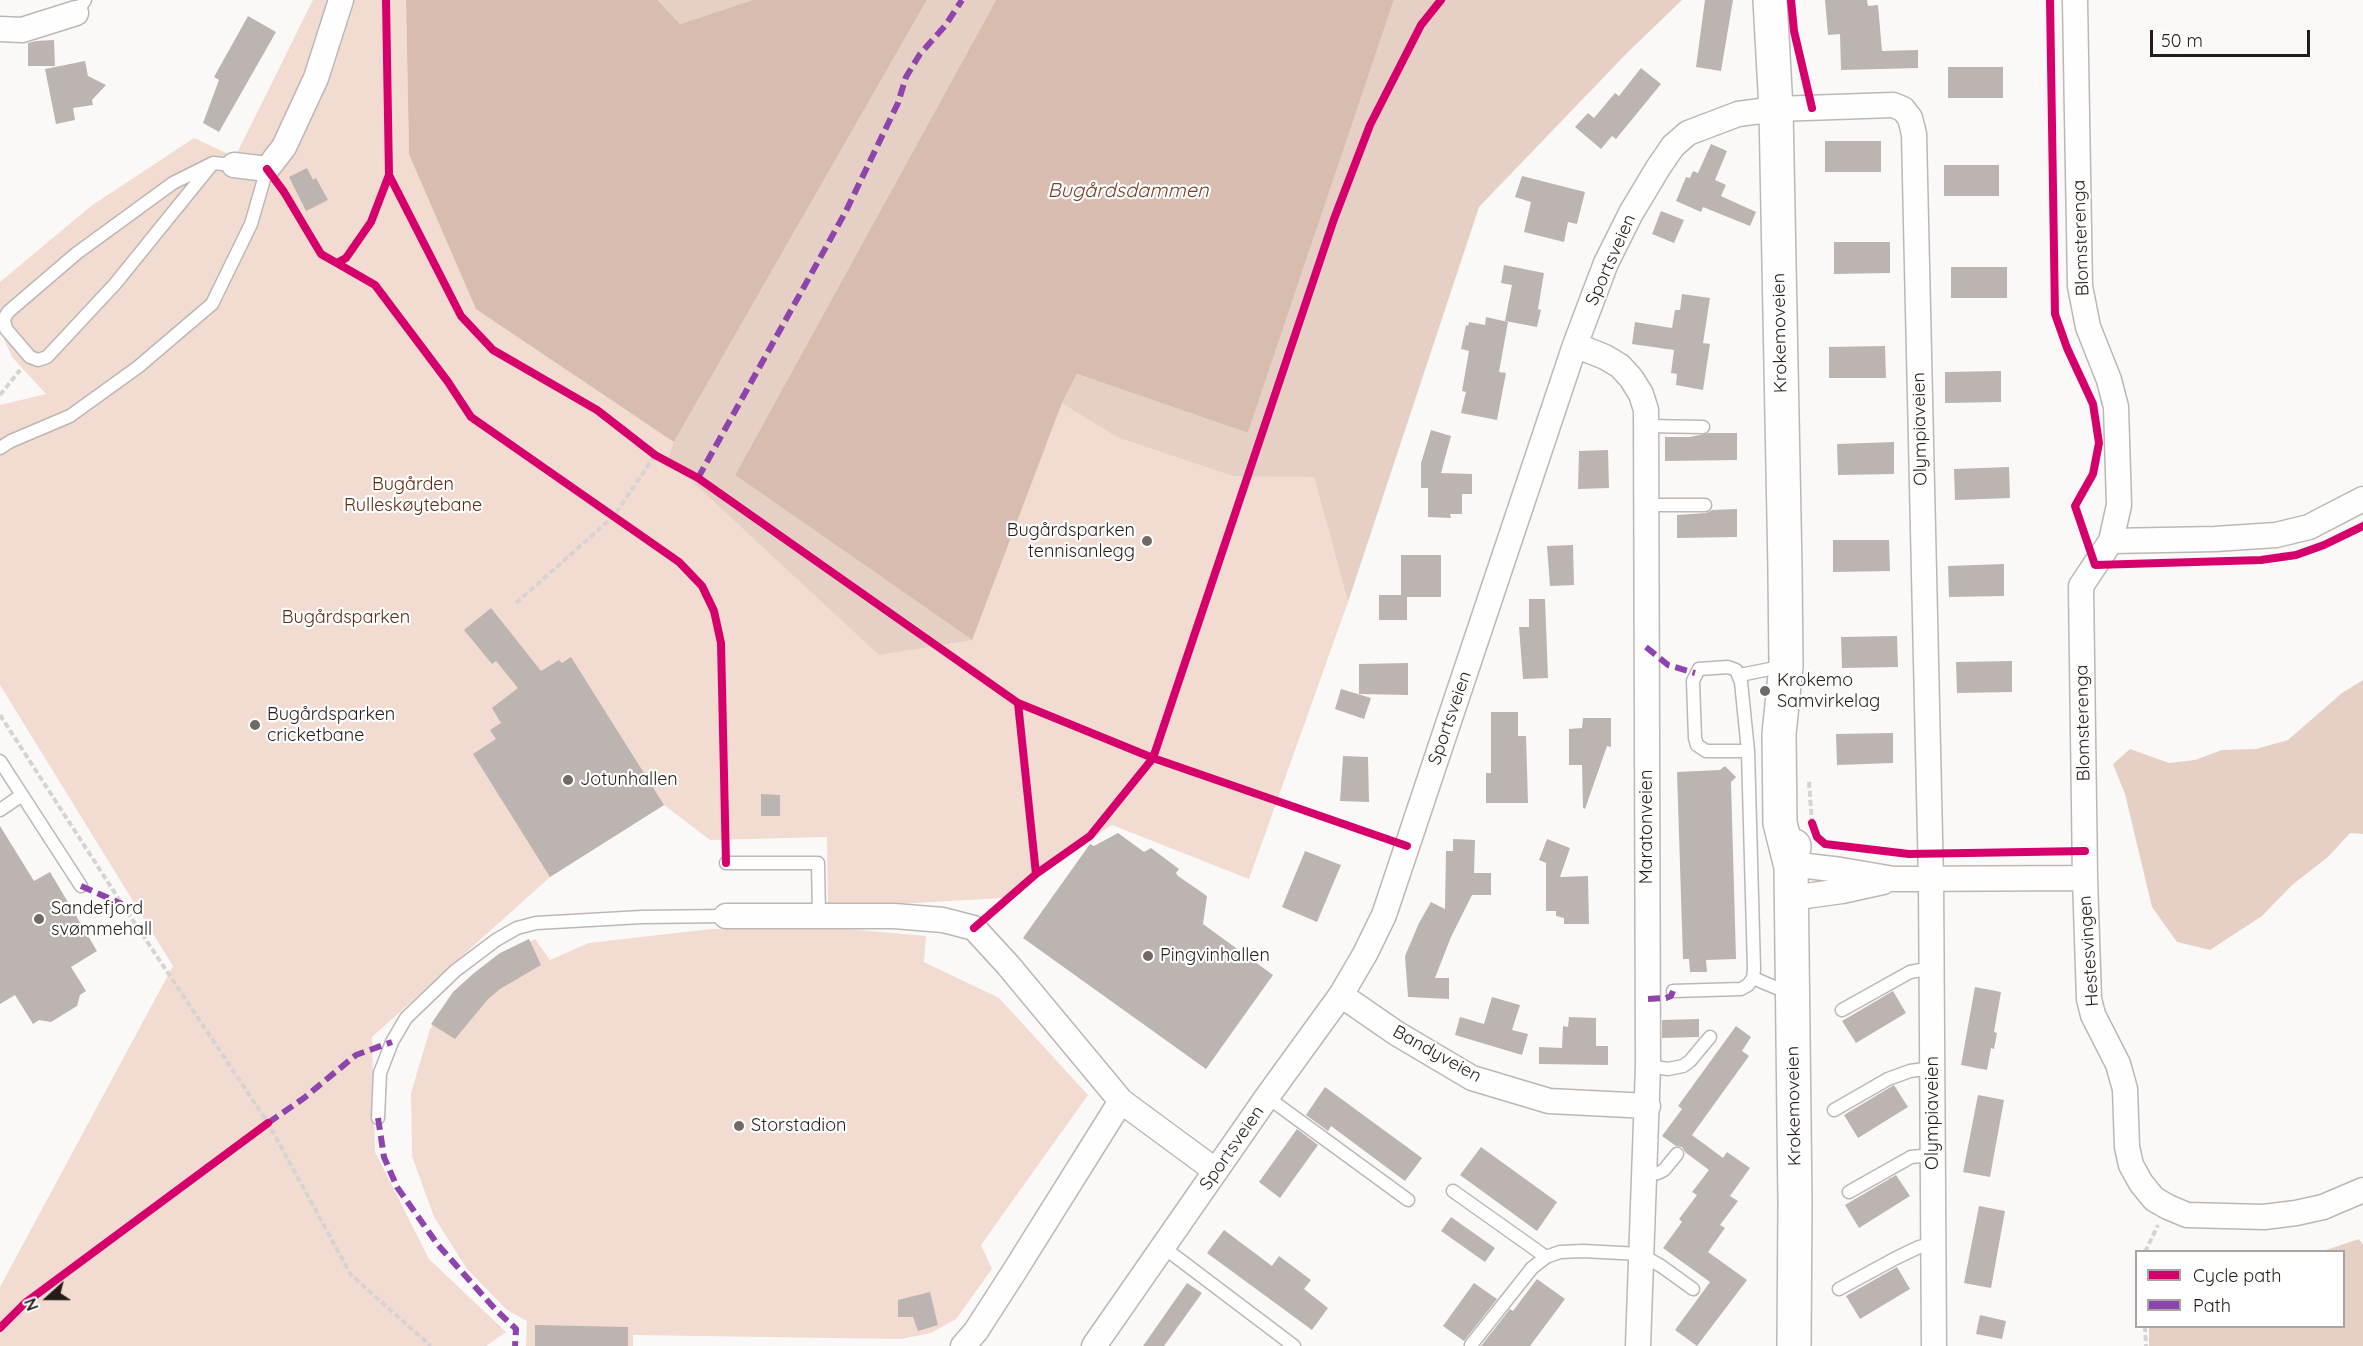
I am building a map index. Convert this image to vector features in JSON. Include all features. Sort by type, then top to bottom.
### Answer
[{"type":"main road","name":"Krokemoveien","points":[[1770,0],[1776,110],[1786,666],[1779,734],[1780,824],[1791,882],[1793,994],[1794,1346]]},
{"type":"street","points":[[224,164],[267,169],[284,147],[316,78],[341,0]]},
{"type":"street","name":"Blomsterenga","points":[[2075,0],[2080,286],[2088,327],[2109,380],[2116,407],[2119,505],[2111,541],[2081,586],[2085,878]]},
{"type":"street","points":[[0,29],[22,30],[80,7]]},
{"type":"street","name":"Olympiaveien","points":[[1776,110],[1893,105],[1903,109],[1910,118],[1914,134],[1931,880],[1934,1346]]},
{"type":"street","name":"Sportsveien","points":[[1094,1346],[1267,1097],[1341,995],[1384,915],[1575,345],[1611,253],[1631,213],[1673,146],[1688,133],[1738,114],[1776,110]]},
{"type":"street","name":"Maratonveien","points":[[1575,345],[1605,357],[1620,366],[1641,394],[1646,410],[1648,1106],[1640,1254],[1638,1346]]},
{"type":"street","points":[[2111,541],[2276,535],[2309,527],[2363,499]]},
{"type":"street","points":[[1791,882],[1807,866],[1894,879],[1931,880]]},
{"type":"street","name":"Hestesvingen","points":[[1931,880],[2085,878],[2088,988],[2092,1015],[2118,1064],[2125,1089],[2127,1147],[2131,1165],[2141,1184],[2154,1199],[2187,1215],[2265,1217],[2323,1207],[2363,1190]]},
{"type":"street","points":[[726,916],[894,916],[943,920],[974,928],[1008,965],[1121,1101],[1216,1172]]},
{"type":"street","name":"Bandyveien","points":[[1341,995],[1396,1033],[1472,1077],[1549,1101],[1648,1106]]},
{"type":"street","points":[[963,1346],[1014,1272],[1121,1101]]},
{"type":"lane","points":[[224,164],[47,357],[38,360],[30,357],[6,329],[4,319],[8,312],[77,253],[173,183],[224,164]]},
{"type":"lane","points":[[0,448],[70,416],[138,367],[212,304],[251,224],[267,169]]},
{"type":"lane","points":[[1647,426],[1703,427]]},
{"type":"lane","points":[[1647,506],[1705,505]]},
{"type":"lane","points":[[1740,675],[1786,666]]},
{"type":"lane","points":[[1673,991],[1734,990],[1748,986],[1753,978],[1748,751],[1740,675],[1736,670],[1728,667],[1703,668],[1695,673],[1693,681],[1695,738],[1700,749],[1748,751]]},
{"type":"lane","points":[[0,761],[81,886]]},
{"type":"lane","points":[[0,810],[22,795]]},
{"type":"lane","points":[[726,863],[818,863],[819,916]]},
{"type":"lane","points":[[378,1118],[381,1073],[392,1042],[406,1018],[455,970],[496,940],[517,928],[536,923],[642,917],[726,916]]},
{"type":"lane","points":[[1842,1010],[1910,972],[1932,968]]},
{"type":"lane","points":[[1753,978],[1793,994]]},
{"type":"lane","points":[[1648,1066],[1668,1069],[1683,1066],[1710,1037]]},
{"type":"lane","points":[[1834,1110],[1888,1079],[1910,1071],[1932,1068]]},
{"type":"lane","points":[[1267,1097],[1408,1200]]},
{"type":"lane","points":[[1644,1174],[1664,1170],[1677,1155]]},
{"type":"lane","points":[[1849,1192],[1911,1157],[1933,1155]]},
{"type":"lane","points":[[1453,1191],[1546,1257]]},
{"type":"lane","points":[[1839,1288],[1896,1257],[1919,1247],[1934,1244]]},
{"type":"lane","points":[[1163,1247],[1294,1346]]},
{"type":"lane","points":[[1471,1345],[1532,1268],[1546,1257],[1560,1252],[1640,1254],[1693,1289]]},
{"type":"path","points":[[0,395],[30,357]]},
{"type":"path","points":[[646,448],[663,460]]},
{"type":"path","points":[[516,603],[614,516],[655,455]]},
{"type":"path","points":[[605,510],[623,523]]},
{"type":"path","points":[[0,715],[268,1123],[351,1275],[431,1346]]},
{"type":"path","points":[[259,1130],[268,1123]]},
{"type":"path","points":[[2146,1250],[2168,1207]]},
{"type":"path","points":[[2145,1328],[2146,1346]]},
{"type":"green space","name":"Bugårdsparken","points":[[313,0],[406,0],[409,154],[674,442],[735,475],[971,640],[1062,403],[1314,477],[1348,602],[1249,879],[1112,825],[1003,898],[828,908],[827,837],[710,840],[664,805],[550,877],[372,1037],[375,1152],[429,1259],[506,1332],[486,1346],[0,1346],[0,1287],[173,966],[0,685],[0,405],[46,394],[12,357],[0,330],[0,282],[91,206],[194,138],[235,157]]},
{"type":"green space","name":"Storstadion","points":[[825,927],[926,936],[924,962],[999,998],[1088,1095],[981,1245],[992,1269],[956,1319],[931,1333],[901,1339],[633,1335],[633,1346],[526,1346],[527,1321],[507,1310],[467,1269],[434,1217],[412,1156],[411,1093],[430,1029],[460,989],[493,961],[535,939],[550,960],[589,943],[711,929]]},
{"type":"shaded area","points":[[658,0],[752,0],[680,24]]},
{"type":"shaded area","points":[[927,0],[996,0],[735,475],[972,640],[879,655],[668,459],[674,442]]},
{"type":"shaded area","points":[[1394,0],[1682,0],[1627,53],[1479,207],[1348,602],[1314,477],[1233,476],[1117,437],[1062,403],[1077,374],[1248,433]]},
{"type":"shaded area","points":[[2363,680],[2363,834],[2350,833],[2328,857],[2292,885],[2262,916],[2210,950],[2177,942],[2152,907],[2125,794],[2113,764],[2130,749],[2169,763],[2195,760],[2222,750],[2256,749],[2288,740],[2342,693]]},
{"type":"shaded area","points":[[2359,1239],[2363,1245],[2363,1346],[2149,1346],[2149,1328],[2345,1328],[2345,1250],[2326,1250]]},
{"type":"water","points":[[406,0],[658,0],[680,24],[752,0],[927,0],[674,442],[476,309],[409,154]]},
{"type":"water","name":"Bugårdsdammen","points":[[996,0],[1394,0],[1248,433],[1077,374],[1062,403],[972,640],[735,475]]},
{"type":"building","points":[[1705,0],[1733,0],[1721,71],[1696,67]]},
{"type":"building","points":[[1825,0],[1867,0],[1868,6],[1878,5],[1882,51],[1918,50],[1918,68],[1841,70],[1840,34],[1828,35]]},
{"type":"building","points":[[248,16],[276,32],[219,132],[203,123],[219,80],[214,77]]},
{"type":"building","points":[[54,40],[55,66],[28,66],[28,43]]},
{"type":"building","points":[[85,61],[88,76],[106,85],[92,100],[93,105],[73,108],[75,120],[56,124],[45,69]]},
{"type":"building","points":[[1948,67],[2003,67],[2003,98],[1948,98]]},
{"type":"building","points":[[1641,68],[1661,84],[1616,139],[1612,136],[1601,149],[1575,127],[1588,113],[1594,118],[1615,93],[1619,96]]},
{"type":"building","points":[[1825,141],[1881,141],[1881,172],[1825,172]]},
{"type":"building","points":[[1711,144],[1727,151],[1715,180],[1726,185],[1721,196],[1756,212],[1750,226],[1703,207],[1701,212],[1676,201],[1686,177],[1690,178],[1693,171],[1698,173]]},
{"type":"building","points":[[1944,165],[1999,165],[1999,196],[1944,196]]},
{"type":"building","points":[[307,168],[313,180],[316,178],[328,200],[306,211],[289,177]]},
{"type":"building","points":[[1522,176],[1585,192],[1577,224],[1568,222],[1564,242],[1524,232],[1531,202],[1515,197]]},
{"type":"building","points":[[1661,211],[1684,220],[1674,243],[1652,234]]},
{"type":"building","points":[[1834,242],[1890,242],[1890,273],[1834,274]]},
{"type":"building","points":[[1504,265],[1544,273],[1537,327],[1505,321],[1512,285],[1501,283]]},
{"type":"building","points":[[1951,267],[2007,267],[2007,298],[1951,298]]},
{"type":"building","points":[[1682,294],[1710,298],[1703,343],[1710,344],[1703,390],[1676,385],[1677,374],[1671,373],[1674,350],[1632,344],[1635,322],[1672,328],[1675,310],[1680,310]]},
{"type":"building","points":[[1486,317],[1508,322],[1499,372],[1506,373],[1497,420],[1461,413],[1466,392],[1462,391],[1469,351],[1461,349],[1466,325],[1468,326],[1469,322],[1485,325]]},
{"type":"building","points":[[1885,346],[1886,378],[1829,378],[1829,347]]},
{"type":"building","points":[[2001,371],[2001,402],[1945,403],[1945,372]]},
{"type":"building","points":[[1431,430],[1451,436],[1441,473],[1472,474],[1472,494],[1462,494],[1462,514],[1450,514],[1451,518],[1428,517],[1428,488],[1421,488],[1421,463]]},
{"type":"building","points":[[1709,433],[1737,433],[1737,460],[1665,461],[1665,437],[1690,437]]},
{"type":"building","points":[[1894,442],[1894,474],[1838,475],[1837,444]]},
{"type":"building","points":[[1608,450],[1609,488],[1578,489],[1579,451]]},
{"type":"building","points":[[2009,467],[2010,498],[1955,500],[1954,469]]},
{"type":"building","points":[[1737,509],[1737,537],[1677,538],[1677,515]]},
{"type":"building","points":[[1833,540],[1889,540],[1890,571],[1833,572]]},
{"type":"building","points":[[1573,545],[1574,585],[1550,586],[1547,546]]},
{"type":"building","points":[[1401,555],[1441,555],[1441,597],[1407,597],[1407,620],[1379,620],[1379,595],[1401,595]]},
{"type":"building","points":[[2004,564],[2004,596],[1949,597],[1948,566]]},
{"type":"building","points":[[1529,599],[1545,599],[1548,678],[1523,679],[1519,627],[1529,627]]},
{"type":"building","name":"Jotunhallen","points":[[491,608],[541,671],[559,660],[562,663],[571,657],[664,805],[550,877],[473,754],[496,739],[490,730],[501,723],[492,708],[518,688],[496,661],[492,664],[464,630]]},
{"type":"building","points":[[1897,636],[1898,667],[1842,668],[1841,637]]},
{"type":"building","points":[[2012,661],[2012,692],[1957,693],[1956,662]]},
{"type":"building","points":[[1408,663],[1408,695],[1359,694],[1359,664]]},
{"type":"building","points":[[1341,689],[1371,698],[1364,719],[1335,709]]},
{"type":"building","points":[[1491,712],[1518,712],[1518,736],[1526,736],[1528,803],[1486,803],[1486,773],[1491,773]]},
{"type":"building","points":[[1583,718],[1611,718],[1611,747],[1607,746],[1585,809],[1583,808],[1582,765],[1569,765],[1569,729],[1582,728]]},
{"type":"building","points":[[1893,733],[1893,763],[1837,765],[1836,734]]},
{"type":"building","points":[[1343,756],[1368,757],[1369,802],[1340,801]]},
{"type":"building","points":[[1725,766],[1736,777],[1731,782],[1736,959],[1706,960],[1707,972],[1690,972],[1689,959],[1683,959],[1677,772],[1720,770]]},
{"type":"building","points":[[761,794],[780,795],[780,816],[761,816]]},
{"type":"building","name":"Sandefjord svømmehall","points":[[0,826],[34,881],[50,872],[97,951],[71,967],[86,991],[80,995],[77,1006],[51,1022],[39,1020],[33,1024],[15,995],[0,1004]]},
{"type":"building","name":"Pingvinhallen","points":[[1118,833],[1144,852],[1151,848],[1179,869],[1176,873],[1178,876],[1207,896],[1203,924],[1273,975],[1206,1069],[1023,938],[1090,844],[1094,846]]},
{"type":"building","points":[[1453,839],[1475,840],[1474,873],[1491,873],[1491,895],[1472,895],[1451,937],[1435,978],[1449,978],[1449,999],[1408,997],[1405,956],[1431,902],[1445,909],[1446,851],[1453,851]]},
{"type":"building","points":[[1547,839],[1570,848],[1560,877],[1588,876],[1589,924],[1564,924],[1564,918],[1556,916],[1556,911],[1546,911],[1546,863],[1539,860]]},
{"type":"building","points":[[1305,851],[1341,865],[1317,922],[1282,907]]},
{"type":"building","points":[[529,939],[541,965],[500,989],[488,999],[455,1039],[431,1024],[453,992],[474,973],[500,953]]},
{"type":"building","points":[[1975,987],[2001,992],[1994,1032],[1997,1033],[1994,1049],[1991,1048],[1987,1070],[1961,1065]]},
{"type":"building","points":[[1893,991],[1906,1013],[1856,1043],[1842,1021]]},
{"type":"building","points":[[1492,997],[1520,1005],[1512,1030],[1528,1034],[1522,1055],[1455,1035],[1460,1017],[1484,1024]]},
{"type":"building","points":[[1569,1017],[1596,1018],[1596,1046],[1608,1046],[1608,1065],[1539,1064],[1539,1047],[1562,1048],[1563,1026],[1568,1027]]},
{"type":"building","points":[[1699,1019],[1699,1037],[1662,1038],[1662,1020]]},
{"type":"building","points":[[1736,1026],[1751,1037],[1742,1051],[1749,1056],[1692,1135],[1723,1158],[1727,1152],[1750,1168],[1730,1196],[1738,1201],[1720,1225],[1725,1228],[1708,1252],[1747,1280],[1697,1346],[1675,1330],[1710,1282],[1663,1248],[1682,1222],[1679,1219],[1697,1195],[1692,1192],[1709,1170],[1685,1152],[1682,1147],[1676,1146],[1662,1136],[1682,1109],[1678,1106]]},
{"type":"building","points":[[1894,1085],[1908,1107],[1858,1138],[1844,1115]]},
{"type":"building","points":[[1325,1087],[1422,1158],[1405,1181],[1331,1126],[1328,1131],[1306,1115]]},
{"type":"building","points":[[1978,1095],[2004,1100],[1990,1177],[1963,1172]]},
{"type":"building","points":[[1297,1129],[1318,1145],[1280,1198],[1259,1182]]},
{"type":"building","points":[[1481,1147],[1557,1202],[1537,1231],[1460,1175]]},
{"type":"building","points":[[1896,1175],[1910,1196],[1859,1228],[1845,1205]]},
{"type":"building","points":[[1979,1206],[2005,1211],[1991,1288],[1964,1283]]},
{"type":"building","points":[[1451,1217],[1495,1248],[1485,1262],[1441,1231]]},
{"type":"building","points":[[1224,1230],[1272,1266],[1279,1256],[1311,1280],[1304,1289],[1328,1308],[1312,1330],[1207,1253]]},
{"type":"building","points":[[1897,1267],[1910,1289],[1860,1319],[1846,1296]]},
{"type":"building","points":[[1537,1279],[1565,1299],[1530,1346],[1481,1346],[1510,1309],[1513,1311]]},
{"type":"building","points":[[1187,1283],[1202,1293],[1164,1346],[1143,1346]]},
{"type":"building","points":[[1474,1283],[1497,1299],[1464,1341],[1443,1326]]},
{"type":"building","points":[[930,1292],[938,1325],[918,1331],[913,1317],[898,1317],[898,1300]]},
{"type":"building","points":[[1980,1315],[2006,1321],[2002,1339],[1976,1334]]},
{"type":"building","points":[[535,1325],[628,1327],[628,1346],[535,1346]]},
{"type":"marked path","points":[[698,478],[846,211],[898,103],[906,77],[920,54],[945,26],[962,0]]},
{"type":"marked path","points":[[1646,647],[1668,665],[1695,673]]},
{"type":"marked path","points":[[81,886],[122,904]]},
{"type":"marked path","points":[[1648,999],[1666,998],[1671,996],[1673,991]]},
{"type":"marked path","points":[[268,1123],[304,1098],[356,1055],[392,1042]]},
{"type":"marked path","points":[[378,1118],[384,1157],[397,1187],[438,1245],[516,1329],[515,1346]]},
{"type":"cycle path","points":[[386,0],[389,175],[461,316],[493,350],[597,410],[655,455],[698,478],[1018,703],[1153,758],[1407,846]]},
{"type":"cycle path","points":[[974,928],[1036,874],[1090,836],[1153,758],[1334,219],[1370,125],[1421,25],[1441,0]]},
{"type":"cycle path","points":[[1791,0],[1794,31],[1812,108]]},
{"type":"cycle path","points":[[2050,0],[2055,314],[2067,348],[2093,404],[2099,443],[2093,474],[2075,506],[2095,565],[2261,560],[2296,555],[2324,545],[2363,526]]},
{"type":"cycle path","points":[[267,169],[284,192],[321,254],[375,285],[448,382],[471,417],[679,562],[702,586],[714,611],[721,643],[726,863]]},
{"type":"cycle path","points":[[337,263],[346,258],[371,222],[389,175]]},
{"type":"cycle path","points":[[1018,703],[1036,874]]},
{"type":"cycle path","points":[[1812,823],[1817,837],[1825,844],[1909,854],[2085,851]]},
{"type":"cycle path","points":[[0,1328],[25,1303],[268,1123]]},
{"type":"place","name":"Bugårdsparken tennisanlegg","points":[[1147,541]]},
{"type":"place","name":"Krokemo Samvirkelag","points":[[1765,691]]},
{"type":"place","name":"Bugårdsparken cricketbane","points":[[255,725]]},
{"type":"place","name":"Jotunhallen","points":[[568,780]]},
{"type":"place","name":"Sandefjord svømmehall","points":[[39,919]]},
{"type":"place","name":"Pingvinhallen","points":[[1148,956]]},
{"type":"place","name":"Storstadion","points":[[739,1126]]},
{"type":"park label","name":"Bugården Rulleskøytebane","points":[[413,495]]}]
